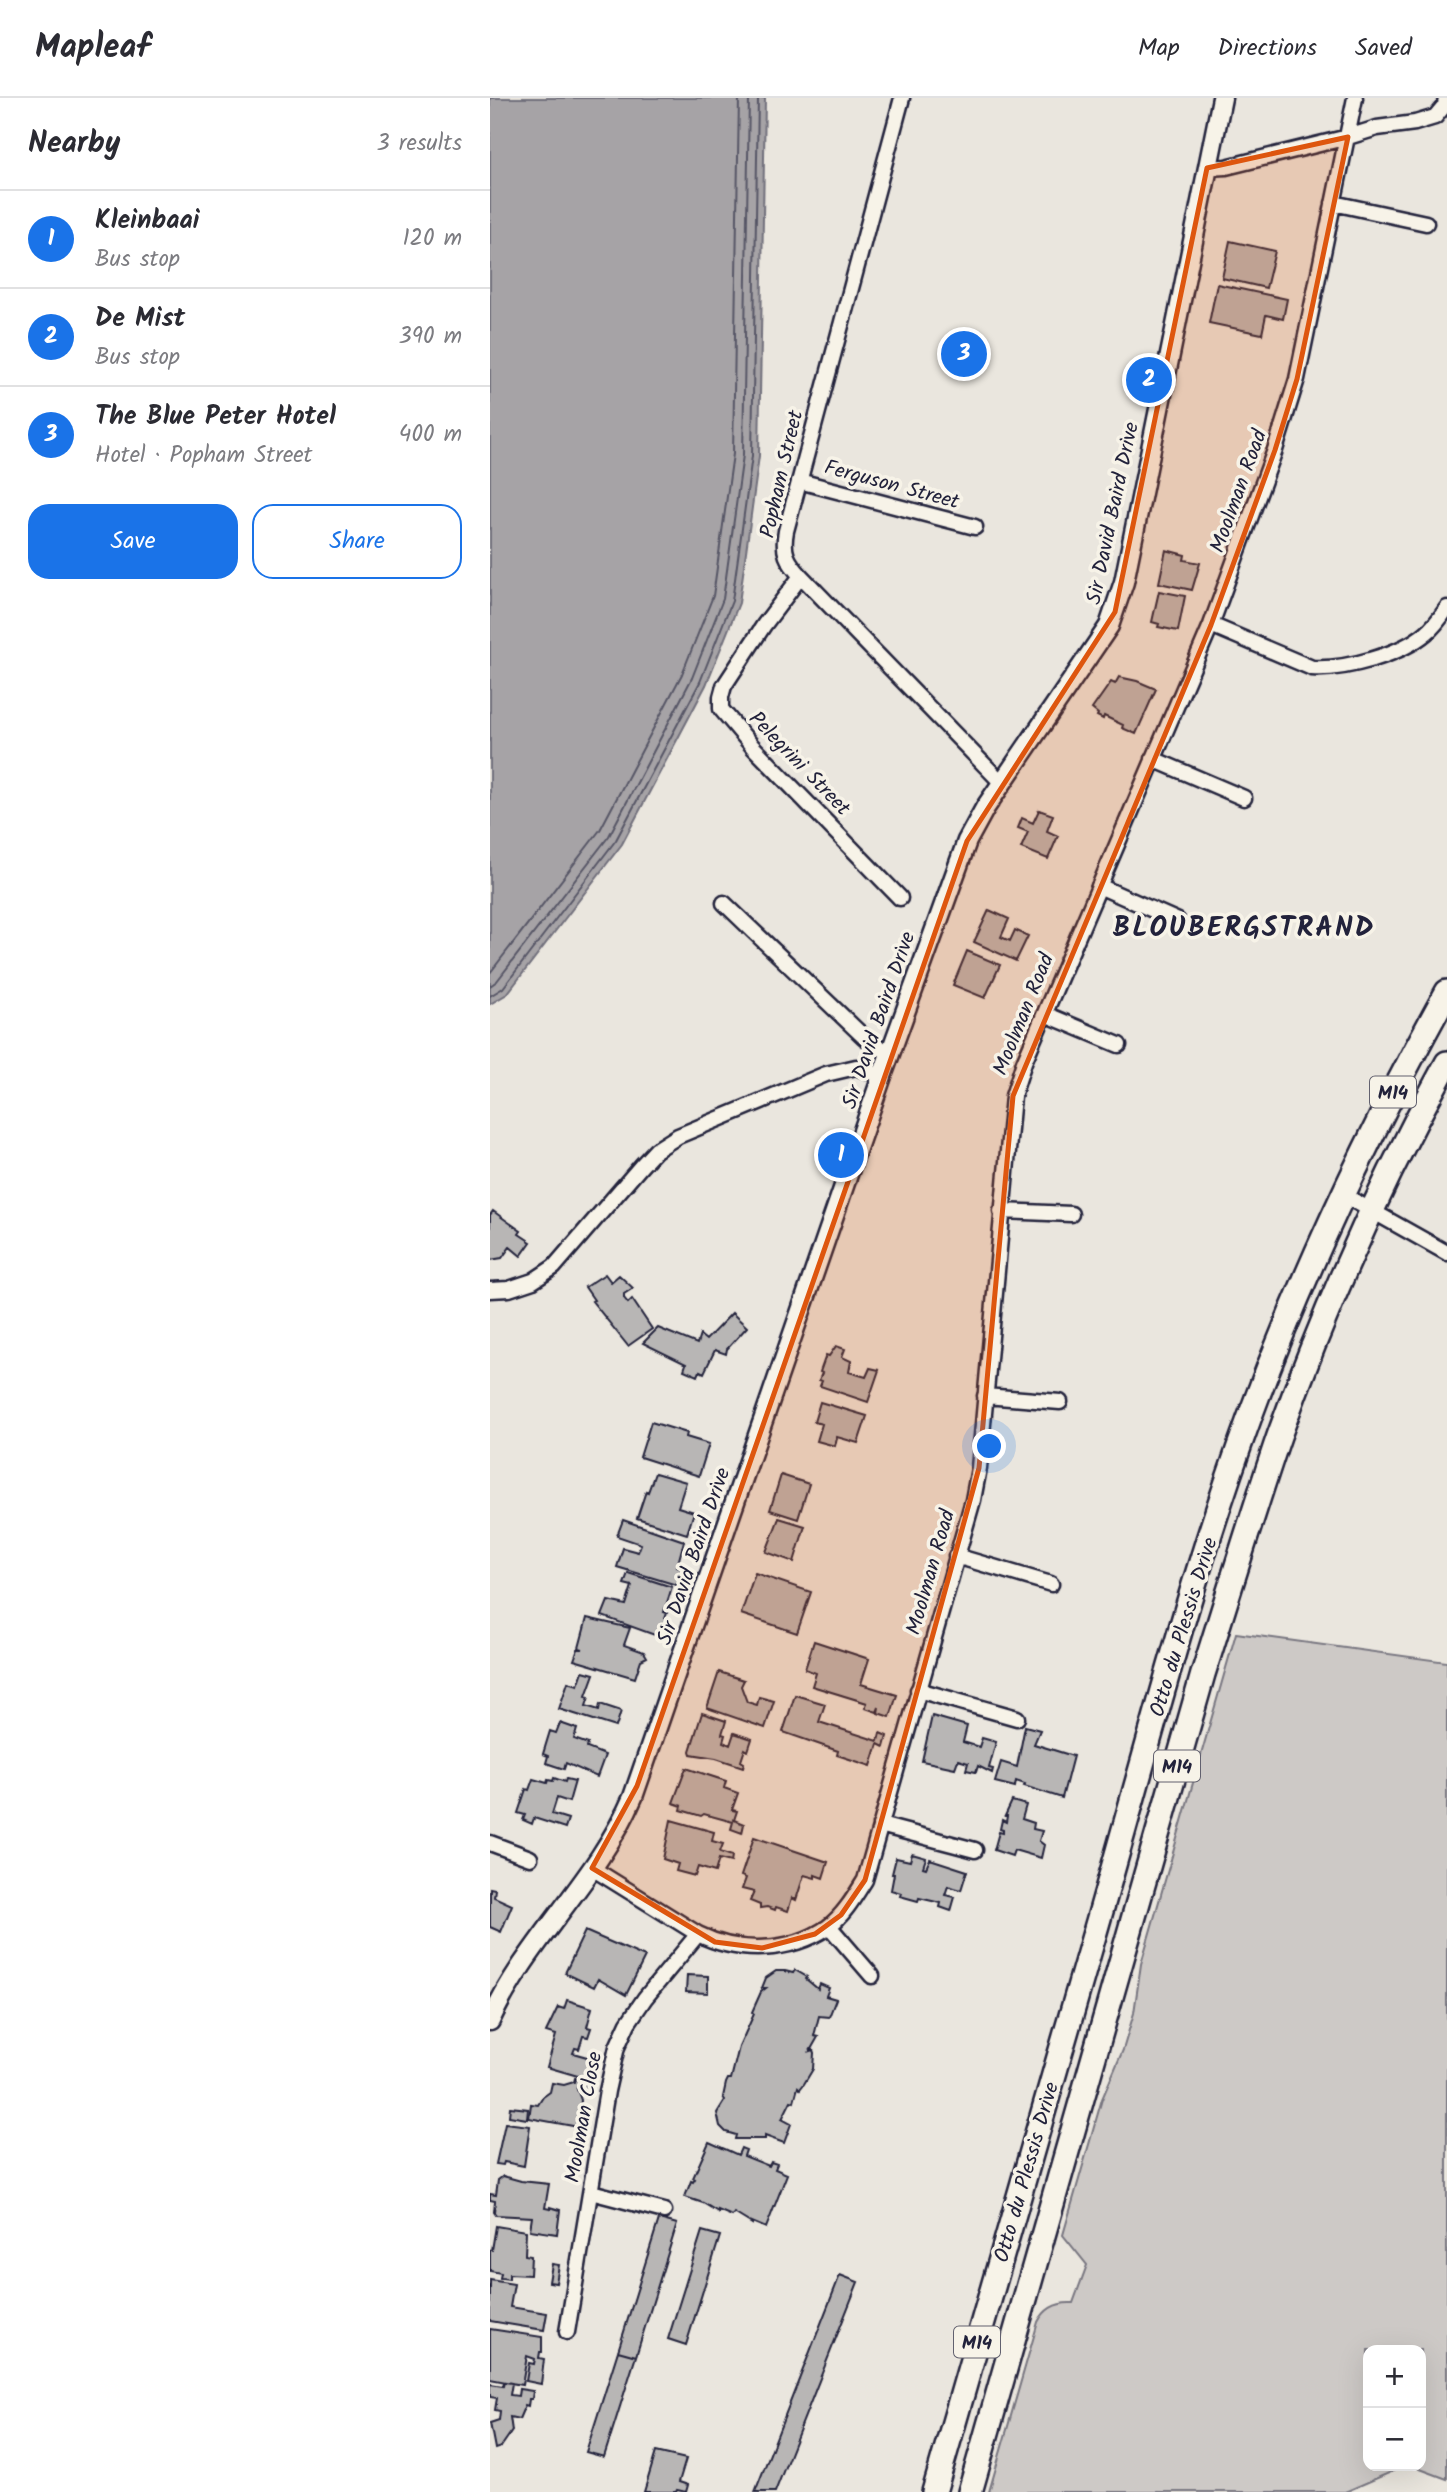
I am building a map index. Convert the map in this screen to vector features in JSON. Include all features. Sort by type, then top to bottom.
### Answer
[{"type":"main road","name":"Otto du Plessis Drive","points":[[934,2492],[1171,1666],[1248,1422],[1289,1316],[1342,1194],[1400,1077],[1447,992]]},
{"type":"main road","name":"Otto du Plessis Drive","points":[[970,2492],[1203,1674],[1280,1435],[1324,1320],[1373,1209],[1404,1142],[1447,1063]]},
{"type":"main road","points":[[1171,1666],[1203,1674]]},
{"type":"main road","points":[[1002,2256],[1035,2266]]},
{"type":"street","name":"Popham Street","points":[[902,98],[784,543],[788,562],[1002,783]]},
{"type":"street","name":"Sir David Baird Drive","points":[[490,2021],[523,1965],[592,1868],[623,1817],[637,1786],[882,1076],[976,822],[1105,633],[1118,604],[1222,98]]},
{"type":"street","name":"Moolman Road","points":[[592,1868],[698,1934],[735,1947],[789,1945],[829,1926],[853,1900],[864,1880],[973,1500],[979,1468],[1013,1096],[1045,1014],[1211,625],[1287,415],[1297,379],[1355,98]]},
{"type":"street","points":[[1208,168],[1226,167],[1377,128],[1435,117],[1445,104],[1446,98]]},
{"type":"street","points":[[1333,203],[1426,223]]},
{"type":"street","name":"Ferguson Street","points":[[799,481],[975,527]]},
{"type":"street","name":"Pelegrini Street","points":[[801,576],[764,625],[724,686],[720,697],[721,709],[753,747],[900,898]]},
{"type":"street","points":[[1211,625],[1312,668],[1327,669],[1345,667],[1406,647],[1425,635],[1447,608]]},
{"type":"street","points":[[1153,759],[1244,798]]},
{"type":"street","points":[[1099,886],[1178,921]]},
{"type":"street","points":[[724,902],[864,1037],[890,1054]]},
{"type":"street","points":[[1045,1014],[1119,1045]]},
{"type":"street","points":[[490,1290],[509,1289],[533,1281],[554,1267],[656,1150],[678,1136],[826,1074],[856,1067],[882,1076]]},
{"type":"street","points":[[1342,1194],[1373,1209],[1447,1253]]},
{"type":"street","points":[[1002,1211],[1071,1214]]},
{"type":"street","points":[[985,1396],[1060,1402]]},
{"type":"street","points":[[956,1556],[1051,1584]]},
{"type":"street","points":[[918,1690],[1017,1718]]},
{"type":"street","points":[[880,1825],[975,1850]]},
{"type":"street","points":[[490,1843],[530,1858]]},
{"type":"street","points":[[829,1926],[872,1976]]},
{"type":"street","name":"Moolman Close","points":[[567,2332],[607,2091],[617,2047],[628,2023],[645,1998],[698,1934]]},
{"type":"street","points":[[591,2192],[664,2211]]},
{"type":"highlighted area","points":[[1348,137],[1297,379],[1275,450],[1211,625],[1013,1096],[979,1468],[865,1880],[841,1915],[815,1934],[762,1948],[715,1942],[592,1868],[637,1786],[967,841],[1115,612],[1207,168]]},
{"type":"shaded area","points":[[1236,1633],[1447,1662],[1447,2479],[1425,2471],[1426,2345],[1363,2345],[1363,2471],[1394,2471],[1345,2492],[989,2492],[1038,2322],[1052,2307],[1073,2303],[1087,2265],[1063,2235],[1102,2099],[1123,2050],[1134,2013],[1141,1964]]},
{"type":"water","points":[[490,98],[765,98],[759,456],[739,603],[706,685],[622,844],[507,994],[490,1004]]},
{"type":"building","points":[[1230,241],[1275,251],[1266,288],[1222,278]]},
{"type":"building","points":[[1217,284],[1287,299],[1283,319],[1266,315],[1262,334],[1209,323]]},
{"type":"building","points":[[1166,550],[1185,555],[1184,560],[1200,563],[1192,590],[1159,583]]},
{"type":"building","points":[[1159,591],[1185,596],[1178,631],[1158,627],[1159,624],[1152,622]]},
{"type":"building","points":[[1119,677],[1156,689],[1136,734],[1104,716],[1103,719],[1097,716],[1092,709],[1111,682],[1115,684]]},
{"type":"building","points":[[1039,810],[1053,815],[1047,831],[1058,836],[1048,859],[1021,848],[1028,832],[1018,828],[1022,818],[1033,823]]},
{"type":"building","points":[[989,910],[1009,919],[1001,937],[1010,941],[1015,930],[1028,936],[1016,961],[974,942]]},
{"type":"building","points":[[967,951],[1000,965],[985,998],[953,985]]},
{"type":"building","points":[[493,1211],[521,1231],[519,1234],[531,1242],[521,1256],[510,1247],[502,1258],[490,1260],[490,1215]]},
{"type":"building","points":[[605,1274],[611,1282],[619,1275],[633,1288],[624,1294],[624,1298],[628,1303],[632,1299],[652,1329],[628,1346],[592,1301],[594,1300],[585,1287]]},
{"type":"building","points":[[732,1313],[747,1327],[727,1349],[726,1354],[715,1350],[704,1373],[700,1371],[698,1376],[684,1370],[686,1364],[643,1343],[658,1328],[697,1344],[700,1335],[706,1340]]},
{"type":"building","points":[[836,1346],[845,1349],[842,1357],[851,1361],[849,1372],[866,1377],[870,1368],[879,1370],[868,1402],[820,1386],[820,1372],[826,1355],[829,1356]]},
{"type":"building","points":[[820,1402],[867,1416],[858,1443],[837,1437],[835,1446],[817,1441],[822,1424],[814,1422]]},
{"type":"building","points":[[651,1422],[687,1433],[686,1437],[709,1444],[699,1476],[640,1457]]},
{"type":"building","points":[[655,1473],[686,1482],[678,1507],[694,1512],[687,1534],[637,1518]]},
{"type":"building","points":[[781,1475],[809,1484],[798,1519],[770,1510]]},
{"type":"building","points":[[779,1518],[805,1526],[794,1562],[766,1552]]},
{"type":"building","points":[[623,1520],[684,1541],[677,1567],[685,1569],[680,1586],[617,1567],[623,1548],[638,1552],[641,1544],[617,1536]]},
{"type":"building","points":[[628,1573],[672,1587],[664,1612],[667,1613],[665,1619],[669,1620],[663,1638],[602,1616],[608,1601],[626,1605],[632,1586],[624,1584]]},
{"type":"building","points":[[755,1573],[811,1592],[797,1633],[741,1614]]},
{"type":"building","points":[[587,1618],[630,1628],[624,1645],[644,1652],[647,1657],[641,1660],[635,1678],[574,1660],[578,1649],[583,1649],[579,1648]]},
{"type":"building","points":[[814,1641],[869,1659],[861,1684],[897,1695],[890,1717],[878,1713],[879,1707],[877,1712],[865,1708],[867,1703],[812,1686],[816,1673],[805,1669]]},
{"type":"building","points":[[583,1671],[594,1674],[586,1696],[589,1697],[586,1706],[599,1710],[600,1704],[621,1711],[616,1727],[559,1709],[568,1682],[578,1685]]},
{"type":"building","points":[[719,1672],[744,1680],[741,1686],[747,1702],[757,1705],[759,1697],[774,1701],[765,1728],[707,1708]]},
{"type":"building","points":[[795,1695],[825,1704],[819,1722],[878,1741],[880,1733],[887,1736],[884,1747],[878,1744],[871,1766],[783,1732]]},
{"type":"building","points":[[702,1713],[726,1721],[722,1734],[725,1735],[723,1742],[730,1745],[734,1733],[752,1739],[741,1761],[744,1763],[743,1767],[716,1758],[691,1754]]},
{"type":"building","points":[[932,1716],[967,1726],[963,1742],[979,1747],[982,1738],[996,1742],[989,1768],[993,1769],[992,1773],[978,1766],[976,1772],[966,1770],[968,1763],[958,1760],[955,1768],[922,1761]]},
{"type":"building","points":[[560,1723],[577,1729],[574,1739],[605,1755],[597,1777],[566,1763],[564,1769],[546,1763],[548,1756],[543,1754],[550,1731],[556,1733]]},
{"type":"building","points":[[1025,1726],[1040,1730],[1034,1744],[1073,1756],[1062,1798],[1016,1781],[1015,1787],[995,1782],[1001,1762],[1017,1767]]},
{"type":"building","points":[[686,1768],[726,1781],[724,1788],[738,1793],[732,1810],[737,1811],[734,1820],[744,1824],[742,1833],[731,1829],[733,1822],[681,1810],[682,1806],[673,1803]]},
{"type":"building","points":[[554,1778],[565,1782],[566,1779],[575,1781],[569,1802],[557,1798],[552,1814],[568,1819],[565,1828],[534,1818],[532,1824],[523,1820],[525,1815],[518,1813],[526,1789],[529,1790],[533,1779],[547,1783]]},
{"type":"building","points":[[1012,1801],[1026,1805],[1022,1819],[1034,1823],[1033,1829],[1042,1831],[1039,1841],[1044,1845],[1041,1858],[1014,1850],[1012,1856],[994,1850],[999,1832],[1003,1833],[1000,1829],[1002,1820],[1006,1822],[1005,1816]]},
{"type":"building","points":[[671,1820],[714,1832],[712,1841],[723,1844],[720,1852],[732,1856],[731,1862],[719,1859],[715,1872],[698,1867],[695,1876],[676,1871],[678,1864],[663,1859]]},
{"type":"building","points":[[754,1837],[828,1862],[823,1878],[804,1875],[796,1900],[792,1898],[788,1911],[776,1907],[775,1910],[760,1908],[760,1905],[750,1901],[754,1892],[742,1889],[746,1878],[741,1876]]},
{"type":"building","points":[[912,1854],[926,1858],[923,1867],[926,1868],[930,1859],[967,1871],[961,1890],[948,1886],[945,1895],[955,1897],[951,1911],[940,1907],[941,1903],[919,1898],[918,1901],[900,1896],[901,1893],[891,1890],[896,1858],[910,1861]]},
{"type":"building","points":[[490,1888],[495,1889],[494,1897],[512,1905],[501,1932],[490,1927]]},
{"type":"building","points":[[585,1931],[645,1957],[626,1995],[598,1979],[594,1987],[565,1973]]},
{"type":"building","points":[[795,1970],[807,1977],[818,1989],[820,1984],[829,1988],[826,1996],[836,1999],[829,2017],[819,2016],[814,2036],[818,2037],[810,2051],[813,2050],[814,2053],[813,2069],[800,2089],[798,2087],[794,2102],[791,2101],[782,2119],[791,2124],[784,2143],[765,2136],[765,2139],[735,2139],[736,2135],[726,2132],[720,2126],[717,2113],[725,2100],[723,2097],[726,2083],[731,2079],[739,2047],[754,2014],[752,2012],[761,1992],[766,1988],[762,1988],[766,1978],[776,1971],[793,1973]]},
{"type":"building","points":[[687,1975],[708,1976],[708,1993],[686,1992]]},
{"type":"building","points":[[567,2000],[592,2008],[587,2027],[591,2028],[588,2037],[583,2036],[579,2049],[575,2048],[573,2053],[594,2059],[588,2079],[547,2067],[556,2035],[546,2032],[558,2007],[564,2009]]},
{"type":"building","points":[[575,2078],[593,2081],[591,2092],[577,2089],[581,2100],[579,2118],[585,2119],[584,2128],[529,2118],[531,2104],[538,2105],[550,2092],[552,2083],[564,2085],[574,2082]]},
{"type":"building","points":[[510,2107],[528,2109],[527,2119],[509,2116]]},
{"type":"building","points":[[505,2123],[530,2126],[524,2166],[504,2162],[503,2165],[496,2164]]},
{"type":"building","points":[[709,2142],[738,2155],[741,2148],[746,2150],[744,2156],[769,2166],[771,2162],[777,2164],[775,2169],[787,2174],[766,2228],[752,2224],[734,2213],[732,2216],[718,2212],[685,2197]]},
{"type":"building","points":[[503,2176],[549,2184],[545,2208],[560,2210],[557,2234],[530,2230],[532,2217],[496,2215],[495,2201],[490,2200],[490,2194],[496,2195],[498,2180]]},
{"type":"building","points":[[659,2219],[677,2224],[636,2356],[618,2351]]},
{"type":"building","points":[[496,2226],[526,2231],[525,2255],[531,2256],[530,2275],[509,2274],[509,2279],[500,2278],[501,2273],[490,2271],[490,2250]]},
{"type":"building","points":[[702,2231],[720,2236],[686,2345],[668,2339]]},
{"type":"building","points":[[552,2264],[559,2265],[556,2283],[549,2282]]},
{"type":"building","points":[[840,2275],[858,2282],[775,2492],[755,2492]]},
{"type":"building","points":[[490,2280],[514,2284],[510,2307],[547,2313],[544,2330],[490,2321]]},
{"type":"building","points":[[490,2329],[542,2337],[542,2352],[539,2358],[544,2359],[541,2384],[526,2381],[529,2363],[534,2364],[535,2359],[527,2356],[522,2385],[490,2379]]},
{"type":"building","points":[[618,2351],[636,2356],[604,2457],[586,2452]]},
{"type":"building","points":[[504,2382],[512,2383],[510,2395],[518,2396],[519,2389],[533,2391],[532,2399],[529,2399],[528,2406],[525,2405],[519,2419],[510,2417],[512,2431],[501,2447],[495,2449],[490,2423],[499,2420],[500,2411],[495,2410],[497,2398],[490,2397],[490,2384],[503,2386]]},
{"type":"building","points":[[656,2452],[686,2459],[679,2482],[688,2485],[686,2492],[644,2492]]},
{"type":"place","name":"The Blue Peter Hotel","points":[[964,354]]},
{"type":"place","name":"De Mist","points":[[1149,380]]},
{"type":"place","name":"Kleinbaai","points":[[841,1155]]},
{"type":"district","name":"BLOUBERGSTRAND","points":[[1244,926]]}]
